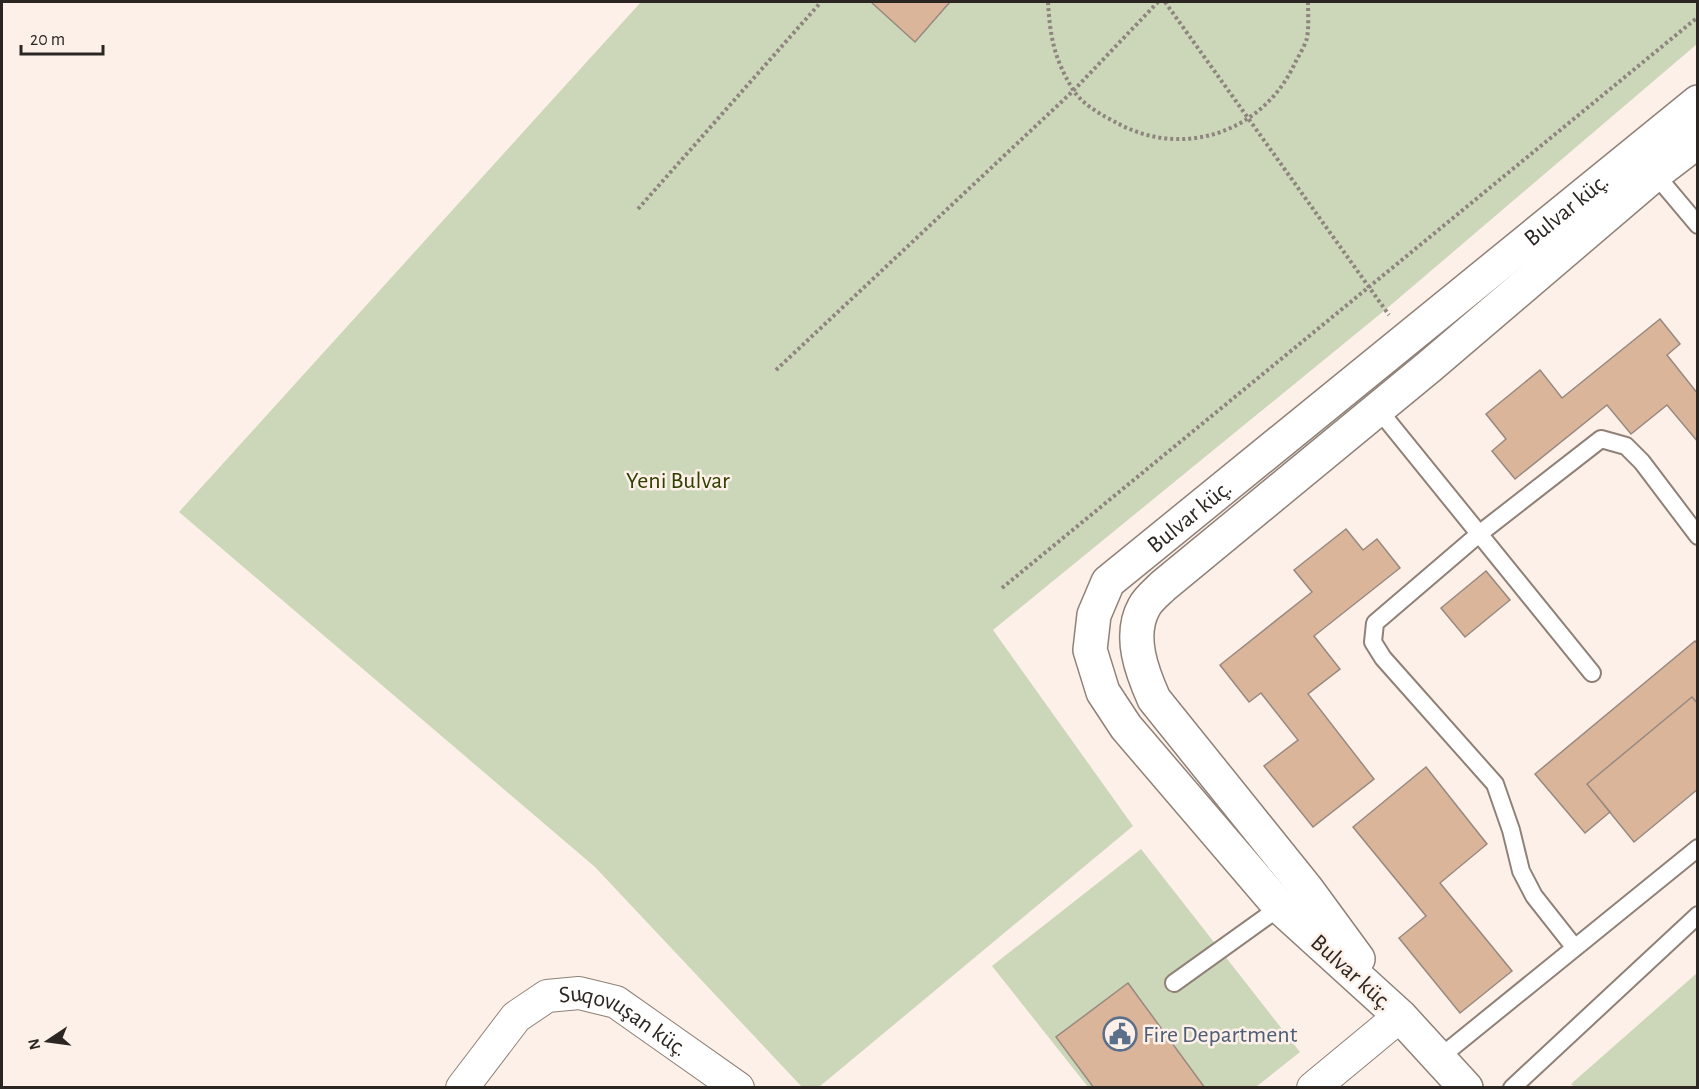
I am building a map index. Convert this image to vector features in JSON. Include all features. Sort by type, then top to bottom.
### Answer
[{"type":"street","name":"Bulvar küç.","points":[[1400,1016],[1280,907],[1126,727],[1103,692],[1090,650],[1094,615],[1108,582],[1698,102]]},
{"type":"street","name":"Bulvar küç.","points":[[1400,1016],[1306,888],[1154,699],[1140,665],[1138,630],[1144,607],[1163,585],[1378,409],[1655,174],[1698,141]]},
{"type":"street","name":"Suqovuşan küç.","points":[[462,1088],[516,1017],[547,996],[579,993],[616,1002],[738,1088]]},
{"type":"street","points":[[1313,1088],[1400,1016],[1466,1088]]},
{"type":"lane","points":[[1655,174],[1698,225]]},
{"type":"lane","points":[[1378,409],[1592,673]]},
{"type":"lane","points":[[1575,948],[1534,896],[1521,871],[1511,830],[1495,784],[1373,642],[1375,624],[1479,534],[1601,440],[1626,446],[1642,462],[1698,536]]},
{"type":"lane","points":[[1439,1058],[1698,848]]},
{"type":"lane","points":[[1174,982],[1280,907]]},
{"type":"lane","points":[[1512,1088],[1698,915]]},
{"type":"path","points":[[638,209],[821,2]]},
{"type":"path","points":[[1048,2],[1050,41],[1073,90],[1101,115],[1136,133],[1174,140],[1213,135],[1248,120],[1285,85],[1307,38],[1308,2]]},
{"type":"path","points":[[776,370],[1073,90],[1158,2]]},
{"type":"path","points":[[1165,2],[1407,339]]},
{"type":"path","points":[[1002,588],[1698,17]]},
{"type":"green space","name":"Yeni Bulvar","points":[[641,2],[1697,2],[1697,44],[1385,310],[993,630],[1133,826],[819,1087],[802,1087],[595,867],[179,512]]},
{"type":"green space","points":[[1141,849],[1300,1052],[1256,1087],[1088,1087],[992,966]]},
{"type":"green space","points":[[1697,973],[1697,1087],[1574,1087],[1571,1084]]},
{"type":"building","points":[[871,2],[950,2],[915,42]]},
{"type":"building","points":[[1660,319],[1680,344],[1667,355],[1698,394],[1698,442],[1667,405],[1631,434],[1607,405],[1515,479],[1492,451],[1506,439],[1486,414],[1540,370],[1562,398]]},
{"type":"building","points":[[1346,529],[1363,550],[1377,539],[1400,568],[1314,636],[1340,669],[1308,694],[1374,779],[1313,827],[1264,766],[1298,740],[1261,693],[1249,702],[1220,665],[1312,592],[1294,570]]},
{"type":"building","points":[[1486,571],[1510,600],[1465,637],[1441,608]]},
{"type":"building","points":[[1695,641],[1698,644],[1698,704],[1692,697],[1587,784],[1610,812],[1585,833],[1535,774]]},
{"type":"building","points":[[1692,697],[1698,704],[1698,789],[1634,842],[1587,784]]},
{"type":"building","points":[[1426,767],[1487,844],[1440,883],[1512,971],[1460,1013],[1399,938],[1426,916],[1353,827]]},
{"type":"building","points":[[1128,983],[1205,1088],[1094,1088],[1056,1037]]},
{"type":"place","name":"Fire Department","points":[[1120,1034]]}]
